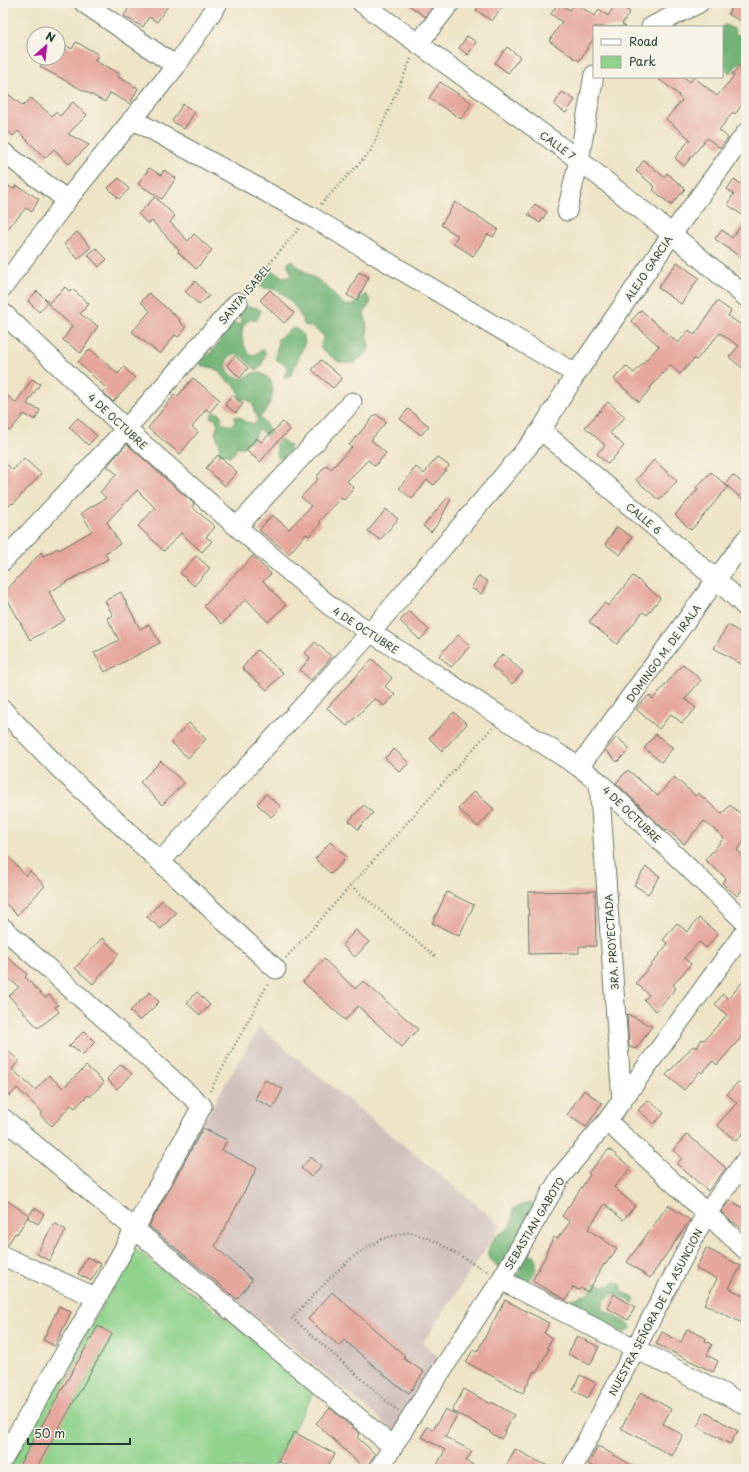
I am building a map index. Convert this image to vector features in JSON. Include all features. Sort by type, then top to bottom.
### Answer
[{"type":"street","points":[[84,3],[176,66]]},
{"type":"street","points":[[3,287],[67,200],[176,66],[218,3]]},
{"type":"street","name":"CALLE 7","points":[[362,3],[579,160],[672,234],[746,297]]},
{"type":"street","points":[[418,44],[450,3]]},
{"type":"street","points":[[653,26],[699,3]]},
{"type":"street","points":[[567,211],[579,160],[593,78]]},
{"type":"street","points":[[132,119],[310,216],[576,374]]},
{"type":"street","name":"ALEJO GARCIA","points":[[160,862],[370,632],[541,430],[576,374],[672,234],[746,133]]},
{"type":"street","points":[[3,152],[67,200]]},
{"type":"street","name":"SANTA ISABEL","points":[[3,561],[126,429],[238,302]]},
{"type":"street","name":"4 DE OCTUBRE","points":[[3,313],[126,429],[237,527],[330,606],[501,718],[579,767],[599,782],[746,923]]},
{"type":"street","points":[[237,527],[352,402]]},
{"type":"street","name":"CALLE 6","points":[[541,430],[717,580],[746,607]]},
{"type":"street","name":"DOMINGO M. DE IRALA","points":[[579,767],[746,539]]},
{"type":"street","points":[[3,710],[60,769],[276,970]]},
{"type":"street","name":"3RA. PROYECTADA","points":[[599,782],[622,1101]]},
{"type":"street","points":[[3,928],[202,1106],[97,1298],[3,1459]]},
{"type":"street","name":"SEBASTIAN GABOTO","points":[[379,1469],[409,1420],[501,1280],[561,1176],[607,1121],[746,930]]},
{"type":"street","points":[[3,1118],[393,1446]]},
{"type":"street","points":[[607,1121],[746,1250]]},
{"type":"street","name":"NUESTRA SEÑORA DE LA ASUNCION","points":[[572,1469],[706,1214],[746,1160]]},
{"type":"street","points":[[3,1256],[97,1298]]},
{"type":"street","points":[[501,1280],[746,1405]]},
{"type":"path","name":"SANTA ISABEL","points":[[238,302],[310,216],[370,152],[418,44]]},
{"type":"path","points":[[202,1106],[276,970],[501,718]]},
{"type":"path","points":[[351,886],[437,958]]},
{"type":"path","points":[[409,1420],[292,1318],[335,1273],[354,1256],[381,1239],[410,1232],[433,1240],[501,1280]]},
{"type":"shaded area","points":[[259,1027],[501,1225],[423,1343],[443,1361],[396,1432],[143,1224]]},
{"type":"green space","points":[[725,25],[734,29],[736,35],[744,34],[746,28],[746,45],[744,48],[746,51],[746,59],[738,64],[731,73],[728,72],[723,65],[723,26]]},
{"type":"green space","points":[[292,260],[300,268],[324,284],[346,306],[354,304],[366,294],[371,302],[364,313],[369,348],[363,356],[353,364],[339,362],[321,349],[324,336],[314,328],[304,325],[297,310],[281,292],[260,287],[265,275],[273,271],[283,277],[291,277],[291,272],[287,264]]},
{"type":"green space","points":[[244,306],[257,308],[261,311],[257,320],[252,319],[247,322],[242,329],[242,338],[246,348],[250,355],[256,354],[263,349],[266,352],[261,365],[256,370],[242,357],[235,353],[228,358],[226,364],[233,376],[237,378],[240,379],[257,372],[267,376],[271,381],[271,400],[260,417],[273,434],[290,446],[284,459],[278,458],[276,445],[259,429],[253,440],[247,443],[244,447],[238,447],[237,445],[235,452],[230,457],[225,454],[219,454],[220,445],[215,433],[218,424],[215,419],[211,418],[212,413],[215,412],[221,414],[221,421],[230,425],[233,425],[235,417],[240,417],[245,421],[254,424],[257,422],[257,415],[254,412],[254,407],[251,402],[245,399],[240,400],[239,392],[234,385],[227,381],[220,372],[211,367],[204,367],[201,365],[200,361],[210,354],[220,341],[218,336],[230,321],[241,325],[242,322],[238,312]]},
{"type":"green space","points":[[293,328],[301,333],[305,342],[291,375],[284,377],[288,368],[285,364],[276,360],[278,339]]},
{"type":"green space","points":[[531,1203],[541,1206],[501,1270],[488,1257],[490,1244],[511,1225],[513,1219],[513,1209]]},
{"type":"green space","points":[[135,1249],[316,1388],[272,1469],[8,1469]]},
{"type":"green space","points":[[525,1256],[535,1256],[536,1265],[534,1274],[527,1284],[517,1278]]},
{"type":"green space","points":[[596,1282],[603,1286],[610,1285],[615,1282],[622,1285],[621,1290],[634,1298],[634,1303],[614,1293],[606,1300],[603,1306],[603,1310],[626,1322],[632,1328],[624,1333],[569,1307],[570,1299],[587,1295]]},
{"type":"building","points":[[132,3],[170,3],[157,22],[149,17],[143,27],[124,16]]},
{"type":"building","points":[[406,3],[435,3],[425,17]]},
{"type":"building","points":[[481,3],[505,3],[492,21],[476,10]]},
{"type":"building","points":[[558,3],[570,10],[575,3],[595,16],[599,9],[608,16],[616,3],[630,12],[622,24],[625,26],[593,26],[593,40],[579,61],[549,41],[562,22],[551,14]]},
{"type":"building","points":[[734,3],[746,3],[746,24],[728,14]]},
{"type":"building","points":[[467,36],[476,42],[468,55],[459,48]]},
{"type":"building","points":[[76,42],[98,54],[95,61],[120,74],[118,77],[138,88],[130,104],[110,93],[105,102],[40,67],[66,66],[66,46],[72,49]]},
{"type":"building","points":[[507,47],[520,57],[508,73],[495,63]]},
{"type":"building","points":[[746,59],[746,100],[735,114],[733,112],[719,130],[728,138],[720,148],[707,138],[684,166],[675,158],[690,139],[666,119],[682,100],[678,96],[679,95],[657,78],[685,78],[690,82],[693,78],[695,78],[717,96],[734,76],[732,74]]},
{"type":"building","points":[[440,82],[472,103],[461,119],[429,98]]},
{"type":"building","points":[[3,90],[23,106],[31,98],[52,116],[55,112],[60,116],[73,102],[87,115],[68,134],[89,145],[69,164],[54,149],[45,158],[18,131],[13,136],[3,127]]},
{"type":"building","points":[[562,92],[575,100],[566,113],[554,105]]},
{"type":"building","points":[[183,104],[195,112],[184,129],[172,121]]},
{"type":"building","points":[[644,160],[664,177],[667,173],[685,189],[671,205],[653,190],[655,187],[636,171]]},
{"type":"building","points":[[149,168],[161,175],[164,170],[176,178],[162,199],[138,184]]},
{"type":"building","points":[[119,178],[129,189],[119,199],[108,188]]},
{"type":"building","points":[[734,179],[746,188],[746,218],[727,204],[734,194],[727,189]]},
{"type":"building","points":[[3,183],[14,189],[16,185],[39,199],[32,212],[26,208],[3,234]]},
{"type":"building","points":[[155,197],[175,216],[170,222],[188,241],[194,234],[212,250],[196,269],[178,252],[179,250],[152,221],[148,224],[138,214]]},
{"type":"building","points":[[455,202],[498,229],[493,237],[488,234],[473,256],[453,243],[458,236],[441,225]]},
{"type":"building","points":[[535,204],[547,212],[540,223],[528,215]]},
{"type":"building","points":[[746,219],[746,261],[715,239],[722,230],[732,238]]},
{"type":"building","points":[[77,232],[91,247],[78,259],[64,244]]},
{"type":"building","points":[[96,248],[107,259],[99,267],[88,255]]},
{"type":"building","points":[[677,262],[699,278],[681,304],[658,288]]},
{"type":"building","points":[[359,272],[369,277],[357,300],[347,295]]},
{"type":"building","points":[[195,281],[209,296],[199,305],[185,291]]},
{"type":"building","points":[[65,287],[70,292],[72,289],[89,304],[80,314],[98,326],[81,353],[63,340],[72,326],[48,304]]},
{"type":"building","points":[[270,290],[294,313],[284,323],[260,300]]},
{"type":"building","points":[[37,291],[48,302],[39,312],[28,301]]},
{"type":"building","points":[[149,293],[180,320],[179,321],[186,328],[178,337],[175,335],[160,354],[132,332],[150,311],[141,302]]},
{"type":"building","points":[[717,301],[731,311],[728,316],[746,328],[746,371],[729,357],[739,346],[720,333],[696,360],[694,359],[680,374],[670,365],[639,402],[614,379],[626,366],[634,373],[659,346],[631,321],[641,310],[678,343],[689,330],[695,335]]},
{"type":"building","points":[[90,349],[118,374],[124,367],[135,378],[113,402],[103,392],[106,388],[78,362]]},
{"type":"building","points":[[235,356],[248,368],[240,378],[227,365]]},
{"type":"building","points":[[321,360],[342,378],[333,388],[312,370]]},
{"type":"building","points":[[193,378],[220,400],[210,412],[206,409],[192,427],[198,432],[180,454],[148,428],[175,394],[178,396]]},
{"type":"building","points":[[32,379],[40,384],[27,404],[40,410],[35,420],[24,414],[10,431],[3,426],[3,392],[16,403]]},
{"type":"building","points":[[232,395],[243,404],[236,413],[225,405]]},
{"type":"building","points":[[608,402],[625,417],[610,433],[624,446],[608,464],[597,454],[605,445],[585,427]]},
{"type":"building","points":[[408,409],[429,426],[421,435],[400,419]]},
{"type":"building","points":[[376,414],[386,422],[371,440],[386,453],[375,466],[368,460],[347,481],[354,488],[344,500],[341,498],[319,521],[321,523],[309,536],[306,534],[289,554],[259,530],[272,515],[289,529],[311,506],[301,497],[318,479],[316,478],[326,465],[331,469],[352,447],[349,445]]},
{"type":"building","points":[[78,418],[97,436],[88,445],[69,427]]},
{"type":"building","points":[[283,422],[290,430],[276,443],[260,462],[246,450],[256,438],[261,442]]},
{"type":"building","points":[[127,444],[194,504],[192,507],[215,527],[206,537],[212,541],[202,552],[181,533],[164,551],[138,526],[155,508],[137,490],[107,522],[120,544],[105,553],[108,559],[49,592],[65,620],[30,640],[4,593],[41,552],[43,556],[58,548],[59,550],[92,531],[81,513],[106,498],[100,492],[117,474],[107,466]]},
{"type":"building","points":[[218,455],[237,472],[225,486],[206,468]]},
{"type":"building","points":[[437,457],[449,466],[434,485],[427,480],[412,499],[399,488],[416,467],[424,474]]},
{"type":"building","points":[[24,458],[41,474],[13,504],[12,503],[3,512],[3,461],[13,470]]},
{"type":"building","points":[[654,460],[677,481],[659,500],[636,480]]},
{"type":"building","points":[[711,472],[728,487],[691,530],[675,515],[698,489],[696,488]]},
{"type":"building","points":[[733,475],[746,486],[746,502],[725,484]]},
{"type":"building","points":[[448,497],[451,499],[439,522],[431,532],[423,526]]},
{"type":"building","points":[[386,509],[398,519],[380,540],[368,531]]},
{"type":"building","points":[[617,527],[632,537],[620,555],[605,544]]},
{"type":"building","points":[[196,556],[210,568],[194,586],[180,573]]},
{"type":"building","points":[[253,556],[271,574],[263,581],[286,605],[268,622],[246,599],[222,624],[204,606]]},
{"type":"building","points":[[479,576],[488,582],[481,594],[471,588]]},
{"type":"building","points":[[633,576],[660,598],[647,615],[643,612],[617,644],[589,622],[604,603],[608,606]]},
{"type":"building","points":[[121,592],[140,629],[149,624],[160,643],[105,672],[94,653],[119,640],[107,618],[113,615],[105,601]]},
{"type":"building","points":[[409,611],[429,630],[420,640],[400,621]]},
{"type":"building","points":[[728,625],[746,636],[746,667],[714,648]]},
{"type":"building","points":[[458,635],[470,646],[451,667],[439,656]]},
{"type":"building","points":[[315,642],[332,657],[311,680],[300,670],[310,658],[305,653]]},
{"type":"building","points":[[257,650],[283,673],[267,690],[242,668]]},
{"type":"building","points":[[503,654],[523,672],[512,684],[492,666]]},
{"type":"building","points":[[372,659],[392,678],[385,686],[395,695],[384,706],[375,698],[347,726],[327,708]]},
{"type":"building","points":[[683,664],[701,680],[685,699],[696,708],[682,723],[671,714],[659,729],[636,709],[649,695],[653,699]]},
{"type":"building","points":[[454,712],[467,724],[442,751],[429,738]]},
{"type":"building","points":[[189,723],[206,739],[188,758],[171,742]]},
{"type":"building","points":[[656,734],[673,748],[661,762],[644,748]]},
{"type":"building","points":[[617,737],[630,749],[617,762],[605,750]]},
{"type":"building","points":[[394,749],[409,763],[400,772],[385,758]]},
{"type":"building","points":[[161,761],[184,783],[162,805],[140,782]]},
{"type":"building","points":[[628,770],[658,796],[674,777],[696,796],[698,793],[722,814],[730,805],[746,818],[746,839],[737,850],[746,858],[746,885],[737,896],[722,883],[726,878],[705,860],[724,838],[704,821],[684,844],[667,829],[666,830],[660,825],[616,783]]},
{"type":"building","points":[[474,791],[494,809],[478,827],[458,809]]},
{"type":"building","points":[[266,794],[281,807],[271,817],[257,804]]},
{"type":"building","points":[[364,805],[373,813],[358,829],[349,821]]},
{"type":"building","points":[[330,842],[347,857],[331,874],[315,859]]},
{"type":"building","points":[[3,850],[26,876],[30,871],[45,886],[17,915],[3,901]]},
{"type":"building","points":[[646,867],[660,876],[648,894],[634,885]]},
{"type":"building","points":[[595,891],[596,946],[579,946],[579,953],[529,954],[528,892]]},
{"type":"building","points":[[447,892],[474,905],[459,936],[432,923]]},
{"type":"building","points":[[162,900],[176,913],[161,929],[147,917]]},
{"type":"building","points":[[699,918],[718,934],[706,948],[699,942],[684,958],[691,964],[673,985],[676,988],[656,1011],[644,1000],[649,995],[636,983],[668,944],[663,940],[677,923],[687,932]]},
{"type":"building","points":[[356,930],[369,942],[355,957],[342,945]]},
{"type":"building","points":[[102,938],[119,954],[93,984],[75,968]]},
{"type":"building","points":[[3,953],[27,974],[25,977],[45,998],[49,995],[58,1005],[55,1007],[59,1012],[38,1028],[9,996],[19,987],[3,974]]},
{"type":"building","points":[[324,959],[355,989],[363,981],[418,1029],[402,1047],[358,1006],[345,1020],[303,982]]},
{"type":"building","points":[[746,978],[746,1032],[717,1065],[713,1061],[702,1073],[700,1071],[684,1090],[666,1075],[693,1046],[697,1048],[702,1039],[704,1040],[727,1015],[715,1004],[723,994],[728,999]]},
{"type":"building","points":[[150,992],[159,1002],[140,1021],[130,1011]]},
{"type":"building","points":[[197,992],[210,1005],[200,1015],[187,1003]]},
{"type":"building","points":[[627,1014],[652,1026],[636,1049],[629,1047]]},
{"type":"building","points":[[84,1031],[95,1042],[82,1055],[74,1047],[68,1047]]},
{"type":"building","points":[[3,1046],[19,1061],[12,1069],[35,1090],[49,1075],[63,1088],[86,1066],[104,1082],[90,1097],[88,1095],[75,1108],[71,1105],[52,1126],[40,1115],[43,1113],[17,1088],[10,1096],[3,1090]]},
{"type":"building","points":[[121,1064],[132,1074],[117,1089],[107,1079]]},
{"type":"building","points":[[265,1080],[283,1089],[273,1108],[255,1099]]},
{"type":"building","points":[[738,1082],[746,1089],[746,1129],[736,1141],[717,1125],[737,1103],[727,1094]]},
{"type":"building","points":[[584,1090],[602,1103],[586,1127],[567,1115]]},
{"type":"building","points":[[648,1100],[664,1113],[654,1124],[638,1110]]},
{"type":"building","points":[[203,1128],[227,1140],[222,1150],[257,1168],[215,1246],[252,1280],[237,1299],[149,1226]]},
{"type":"building","points":[[687,1134],[726,1168],[708,1191],[677,1164],[682,1158],[673,1150]]},
{"type":"building","points":[[609,1149],[631,1168],[614,1187],[635,1206],[623,1220],[605,1204],[588,1229],[617,1249],[605,1265],[604,1264],[588,1292],[581,1288],[579,1290],[573,1287],[566,1300],[532,1281],[554,1237],[557,1239],[570,1222],[562,1216],[590,1175],[588,1173]]},
{"type":"building","points":[[311,1157],[321,1166],[311,1177],[301,1168]]},
{"type":"building","points":[[3,1198],[29,1215],[17,1234],[15,1233],[7,1246],[3,1245]]},
{"type":"building","points":[[730,1200],[746,1210],[746,1220],[742,1228],[721,1212]]},
{"type":"building","points":[[668,1205],[690,1220],[650,1278],[627,1262]]},
{"type":"building","points":[[34,1208],[44,1214],[38,1224],[28,1218]]},
{"type":"building","points":[[54,1223],[66,1230],[49,1261],[37,1254]]},
{"type":"building","points":[[706,1248],[741,1266],[729,1288],[746,1297],[746,1325],[704,1304],[717,1279],[696,1269]]},
{"type":"building","points":[[87,1257],[101,1264],[91,1281],[78,1274]]},
{"type":"building","points":[[332,1292],[405,1356],[403,1358],[424,1372],[409,1393],[395,1384],[344,1340],[339,1346],[308,1319]]},
{"type":"building","points":[[614,1294],[635,1307],[628,1320],[607,1308]]},
{"type":"building","points":[[505,1300],[549,1323],[544,1333],[552,1338],[547,1348],[549,1349],[537,1372],[534,1371],[523,1393],[466,1362],[473,1350],[477,1352]]},
{"type":"building","points":[[59,1306],[71,1312],[55,1346],[43,1340]]},
{"type":"building","points":[[98,1326],[112,1334],[36,1469],[17,1469]]},
{"type":"building","points":[[687,1329],[706,1338],[705,1341],[712,1344],[707,1355],[718,1361],[713,1372],[656,1344],[662,1332],[681,1342]]},
{"type":"building","points":[[577,1336],[599,1347],[590,1365],[568,1354]]},
{"type":"building","points":[[580,1375],[596,1383],[588,1398],[573,1390]]},
{"type":"building","points":[[464,1389],[491,1404],[492,1402],[514,1415],[501,1439],[489,1432],[490,1431],[452,1411]]},
{"type":"building","points":[[641,1392],[671,1409],[663,1424],[683,1435],[672,1456],[621,1428]]},
{"type":"building","points":[[330,1408],[360,1434],[357,1437],[375,1454],[365,1469],[316,1423]]},
{"type":"building","points":[[445,1409],[457,1415],[445,1437],[472,1451],[466,1461],[480,1469],[435,1469],[445,1450],[422,1437],[427,1427],[433,1430]]},
{"type":"building","points":[[705,1412],[738,1431],[730,1444],[697,1426]]},
{"type":"building","points":[[294,1432],[335,1454],[326,1469],[283,1469],[286,1465],[278,1461]]},
{"type":"building","points":[[598,1446],[639,1469],[598,1469],[588,1464]]},
{"type":"building","points":[[515,1449],[553,1469],[513,1469],[506,1466]]}]
